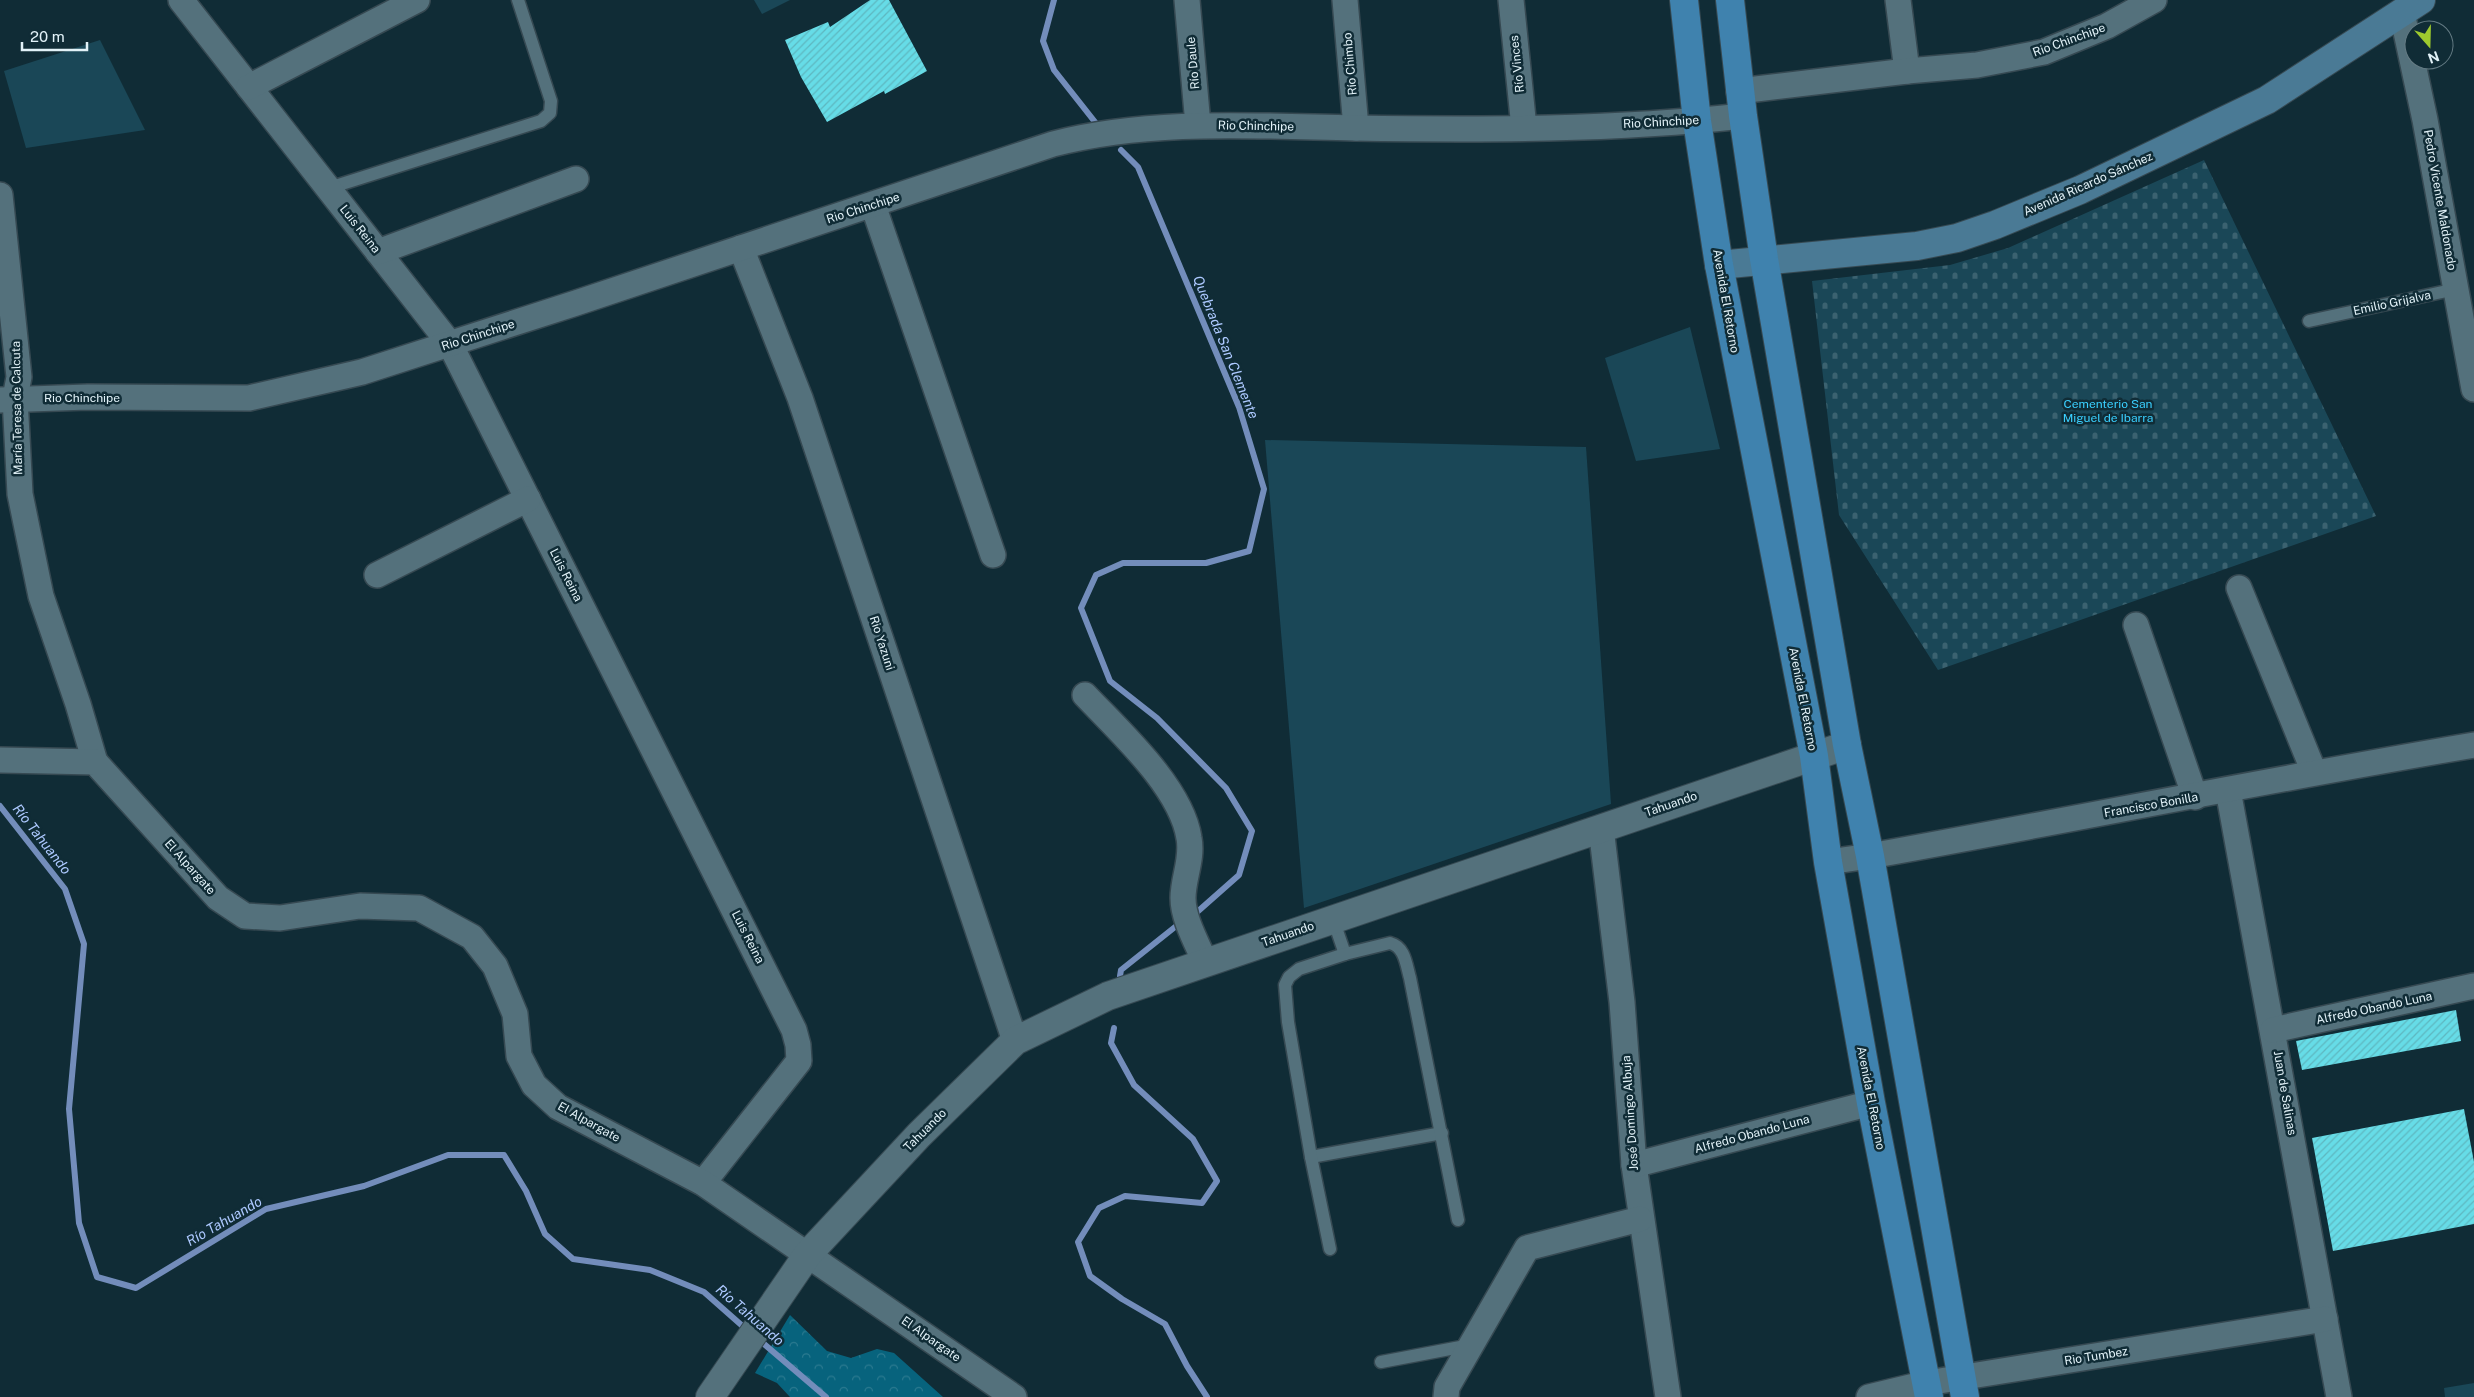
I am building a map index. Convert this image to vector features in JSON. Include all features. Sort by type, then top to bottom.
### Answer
[{"type":"main road","name":"Avenida El Retorno","points":[[1684,0],[1697,121],[1719,265],[1814,756],[1828,862],[1871,1103],[1928,1390]]},
{"type":"main road","points":[[1730,0],[1741,104],[1764,259],[1847,746],[1870,856],[1963,1388]]},
{"type":"main road","name":"Avenida Ricardo Sánchez","points":[[1719,265],[1764,259],[1917,246],[1957,238],[1995,225],[2080,190],[2267,100],[2411,6]]},
{"type":"street","name":"Luis Reina","points":[[181,0],[450,344],[789,1021],[798,1045],[799,1061],[703,1183]]},
{"type":"street","points":[[249,87],[417,0]]},
{"type":"street","name":"Río Daule","points":[[1187,0],[1198,125]]},
{"type":"street","name":"Río Chimbo","points":[[1344,0],[1356,128]]},
{"type":"street","name":"Río Vinces","points":[[1511,0],[1524,128]]},
{"type":"street","points":[[1898,0],[1906,71]]},
{"type":"street","name":"Rio Chinchipe","points":[[8,399],[249,398],[362,372],[873,205],[1052,144],[1082,136],[1198,125],[1356,128],[1524,128],[1697,121],[1741,104],[1906,71],[1977,65],[2044,52],[2107,26],[2154,0]]},
{"type":"street","name":"Pedro Vicente Maldonado","points":[[2411,6],[2425,120],[2465,287],[2474,389]]},
{"type":"street","points":[[378,252],[576,180]]},
{"type":"street","name":"María Teresa de Calcuta","points":[[0,195],[19,377],[8,399],[20,494],[40,596],[78,704],[95,762]]},
{"type":"street","points":[[873,205],[993,555]]},
{"type":"street","name":"Rio Yazuni","points":[[741,248],[800,398],[1015,1041]]},
{"type":"street","points":[[376,575],[528,499]]},
{"type":"street","points":[[2239,588],[2314,772]]},
{"type":"street","points":[[2136,625],[2195,797]]},
{"type":"street","points":[[1085,695],[1150,764],[1184,817],[1190,839],[1190,860],[1183,897],[1184,908],[1205,962]]},
{"type":"street","name":"Francisco Bonilla","points":[[1828,862],[2195,797],[2314,772],[2474,745]]},
{"type":"street","name":"Tahuando","points":[[713,1392],[803,1262],[919,1134],[1015,1041],[1108,996],[1847,746]]},
{"type":"street","points":[[0,760],[95,762]]},
{"type":"street","name":"El Alpargate","points":[[95,762],[218,898],[246,916],[280,918],[360,906],[420,908],[472,937],[496,966],[515,1014],[519,1056],[534,1085],[558,1107],[703,1183],[803,1262],[1014,1397]]},
{"type":"street","name":"Juan de Salinas","points":[[2228,790],[2274,1030],[2339,1397]]},
{"type":"street","name":"José Domingo Albuja","points":[[1601,828],[1622,1002],[1634,1165],[1640,1219],[1660,1334],[1668,1397]]},
{"type":"street","name":"Alfredo Obando Luna","points":[[2274,1030],[2474,986]]},
{"type":"street","name":"Alfredo Obando Luna","points":[[1634,1165],[1871,1103]]},
{"type":"street","points":[[1446,1397],[1446,1387],[1527,1248],[1640,1219]]},
{"type":"street","name":"Rio Tumbez","points":[[1868,1397],[1963,1388],[2325,1319]]},
{"type":"lane","points":[[329,188],[541,121],[550,112],[551,101],[518,0]]},
{"type":"lane","name":"Emilio Grijalva","points":[[2309,320],[2465,287]]},
{"type":"lane","points":[[1333,919],[1345,954]]},
{"type":"lane","points":[[1330,1249],[1311,1157],[1288,1022],[1285,986],[1289,977],[1299,969],[1345,954],[1390,943],[1397,945],[1402,950],[1410,978],[1458,1220]]},
{"type":"lane","points":[[1311,1157],[1442,1133]]},
{"type":"lane","points":[[1381,1362],[1471,1344]]},
{"type":"green space","points":[[754,0],[790,0],[762,14]]},
{"type":"green space","points":[[100,40],[145,130],[26,148],[4,71]]},
{"type":"green space","name":"Cementerio San Miguel de Ibarra","points":[[2204,160],[2376,516],[1938,670],[1839,515],[1812,281],[1950,265],[2008,248]]},
{"type":"green space","points":[[1690,327],[1720,449],[1636,461],[1605,358]]},
{"type":"green space","points":[[1265,440],[1586,447],[1611,804],[1304,908]]},
{"type":"green space","points":[[790,1315],[827,1351],[851,1358],[877,1349],[894,1353],[943,1397],[790,1397],[777,1383],[755,1373]]},
{"type":"green space","points":[[2474,1383],[2474,1397],[2445,1397],[2444,1388]]},
{"type":"building","points":[[870,0],[889,0],[927,71],[885,94],[884,91],[827,122],[801,77],[785,40],[828,22],[830,27]]},
{"type":"building","points":[[2456,1010],[2461,1041],[2302,1070],[2296,1041]]},
{"type":"building","points":[[2464,1109],[2474,1162],[2474,1224],[2333,1251],[2312,1138]]},
{"type":"waterway","name":"Quebrada San Clemente","points":[[1054,0],[1043,41],[1054,70],[1095,122]]},
{"type":"waterway","name":"Quebrada San Clemente","points":[[1121,150],[1138,167],[1239,407],[1264,489],[1249,551],[1206,563],[1123,563],[1096,575],[1081,608],[1110,681],[1157,718],[1226,788],[1252,831],[1239,875],[1196,913]]},
{"type":"waterway","name":"Río Tahuando","points":[[0,806],[65,889],[84,944],[69,1109],[79,1223],[97,1277],[136,1288],[266,1209],[364,1186],[448,1155],[504,1155],[526,1191],[545,1234],[573,1259],[650,1270],[704,1292],[747,1330]]},
{"type":"waterway","name":"Quebrada San Clemente","points":[[1120,976],[1121,970],[1180,923]]},
{"type":"waterway","name":"Quebrada San Clemente","points":[[1114,1028],[1111,1043],[1134,1085],[1193,1139],[1217,1181],[1202,1203],[1125,1196],[1099,1208],[1078,1242],[1090,1276],[1122,1299],[1165,1324],[1187,1366],[1207,1397]]},
{"type":"waterway","name":"Río Tahuando","points":[[757,1338],[826,1397]]}]
